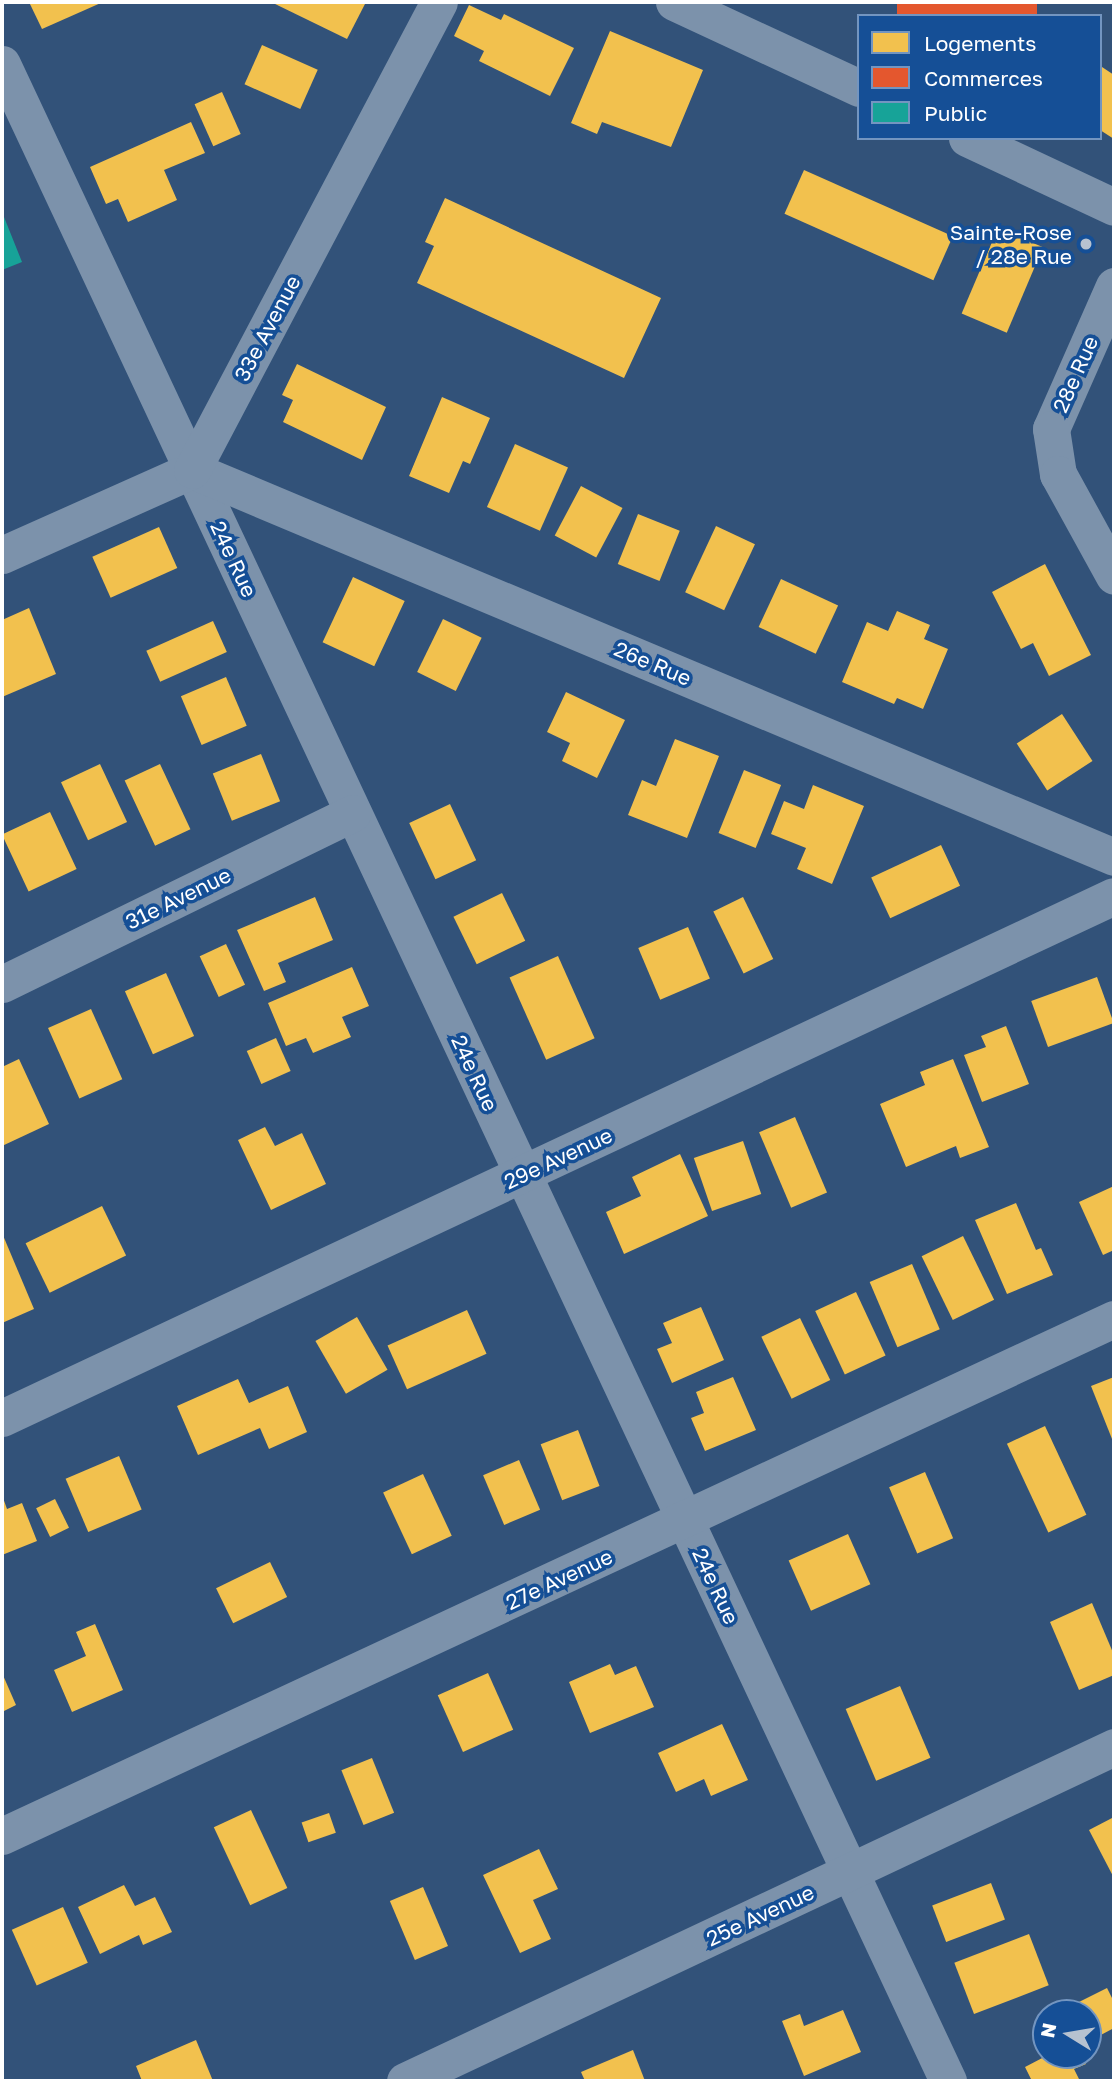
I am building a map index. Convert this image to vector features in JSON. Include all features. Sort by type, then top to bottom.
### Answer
[{"type":"street","name":"33e Avenue","points":[[192,470],[439,2]]},
{"type":"street","points":[[674,2],[857,87]]},
{"type":"street","name":"24e Rue","points":[[2,64],[15,125],[192,470],[948,2081]]},
{"type":"street","points":[[971,140],[1114,207]]},
{"type":"street","name":"28e Rue","points":[[1114,286],[1051,429],[1058,474],[1114,576]]},
{"type":"street","points":[[2,555],[192,470]]},
{"type":"street","name":"26e Rue","points":[[192,470],[1114,857]]},
{"type":"street","name":"31e Avenue","points":[[2,984],[353,813]]},
{"type":"street","name":"29e Avenue","points":[[2,1418],[1114,896]]},
{"type":"street","name":"27e Avenue","points":[[2,1836],[1114,1319]]},
{"type":"street","name":"25e Avenue","points":[[405,2081],[1114,1747]]},
{"type":"building: Logements","points":[[29,2],[103,2],[42,29]]},
{"type":"building: Logements","points":[[271,2],[366,2],[347,39]]},
{"type":"building: Logements","points":[[469,5],[501,20],[504,14],[574,48],[550,96],[479,61],[484,51],[454,36]]},
{"type":"building: Logements","points":[[610,31],[703,70],[671,147],[602,122],[597,134],[571,123]]},
{"type":"building: Logements","points":[[262,45],[318,70],[300,109],[245,84]]},
{"type":"building: Logements","points":[[1102,67],[1114,75],[1114,139],[1102,131]]},
{"type":"building: Logements","points":[[222,92],[241,134],[213,146],[195,104]]},
{"type":"building: Logements","points":[[191,122],[205,153],[164,170],[177,200],[128,222],[118,199],[106,204],[90,167]]},
{"type":"building: Logements","points":[[804,170],[953,236],[933,280],[784,214]]},
{"type":"building: Logements","points":[[445,198],[661,298],[624,378],[417,283],[434,246],[425,242]]},
{"type":"building: Logements","points":[[998,228],[1043,247],[1007,333],[962,314]]},
{"type":"building: Logements","points":[[297,364],[386,407],[362,460],[283,422],[293,400],[282,395]]},
{"type":"building: Logements","points":[[442,397],[490,418],[470,464],[463,461],[449,493],[409,476]]},
{"type":"building: Logements","points":[[515,444],[568,468],[540,531],[487,507]]},
{"type":"building: Logements","points":[[581,486],[622,508],[596,558],[555,535]]},
{"type":"building: Logements","points":[[638,514],[680,531],[659,581],[618,564]]},
{"type":"building: Logements","points":[[716,526],[755,544],[724,610],[685,592]]},
{"type":"building: Logements","points":[[159,527],[177,568],[111,598],[92,557]]},
{"type":"building: Logements","points":[[1045,564],[1091,655],[1049,676],[1033,643],[1021,649],[992,592]]},
{"type":"building: Logements","points":[[353,577],[405,601],[374,666],[323,642]]},
{"type":"building: Logements","points":[[781,579],[838,606],[816,654],[759,627]]},
{"type":"building: Logements","points":[[29,608],[56,674],[2,697],[2,620]]},
{"type":"building: Logements","points":[[897,611],[930,625],[924,639],[948,649],[923,709],[897,698],[894,704],[842,682],[867,622],[888,631]]},
{"type":"building: Logements","points":[[443,619],[482,638],[456,691],[417,672]]},
{"type":"building: Logements","points":[[213,621],[227,652],[160,682],[146,651]]},
{"type":"building: Logements","points":[[226,677],[247,726],[202,745],[181,696]]},
{"type":"building: Logements","points":[[566,692],[625,720],[597,778],[562,761],[570,743],[547,732]]},
{"type":"building: Logements","points":[[1062,714],[1092,761],[1047,790],[1017,743]]},
{"type":"building: Logements","points":[[675,739],[719,756],[687,838],[628,815],[642,780],[656,786]]},
{"type":"building: Logements","points":[[261,754],[280,801],[232,821],[213,773]]},
{"type":"building: Logements","points":[[100,764],[127,822],[88,840],[61,782]]},
{"type":"building: Logements","points":[[160,764],[190,829],[155,846],[125,780]]},
{"type":"building: Logements","points":[[744,770],[781,785],[756,848],[719,833]]},
{"type":"building: Logements","points":[[813,785],[864,806],[832,884],[797,869],[806,848],[771,834],[784,801],[804,809]]},
{"type":"building: Logements","points":[[450,804],[476,860],[435,879],[409,823]]},
{"type":"building: Logements","points":[[50,812],[77,869],[29,891],[2,834]]},
{"type":"building: Logements","points":[[941,845],[960,886],[890,918],[871,878]]},
{"type":"building: Logements","points":[[502,893],[525,941],[477,964],[453,917]]},
{"type":"building: Logements","points":[[315,897],[333,940],[278,963],[286,982],[264,991],[237,930]]},
{"type":"building: Logements","points":[[743,897],[773,959],[744,973],[713,911]]},
{"type":"building: Logements","points":[[688,927],[710,979],[660,1000],[638,948]]},
{"type":"building: Logements","points":[[226,944],[245,985],[219,997],[200,956]]},
{"type":"building: Logements","points":[[558,956],[595,1038],[546,1060],[510,978]]},
{"type":"building: Logements","points":[[352,967],[369,1006],[342,1017],[351,1037],[313,1053],[306,1038],[286,1046],[268,1003]]},
{"type":"building: Logements","points":[[166,973],[194,1036],[153,1054],[125,991]]},
{"type":"building: Logements","points":[[1097,977],[1114,1023],[1048,1047],[1031,1001]]},
{"type":"building: Logements","points":[[91,1009],[122,1079],[79,1098],[48,1028]]},
{"type":"building: Logements","points":[[1006,1026],[1029,1084],[982,1102],[964,1055],[986,1047],[981,1036]]},
{"type":"building: Logements","points":[[276,1038],[291,1071],[261,1084],[247,1051]]},
{"type":"building: Logements","points":[[19,1059],[49,1124],[2,1146],[2,1067]]},
{"type":"building: Logements","points":[[953,1059],[989,1147],[960,1158],[956,1146],[906,1167],[880,1104],[925,1085],[920,1072]]},
{"type":"building: Logements","points":[[795,1117],[827,1192],[791,1208],[759,1132]]},
{"type":"building: Logements","points":[[265,1127],[275,1146],[302,1133],[326,1184],[271,1210],[238,1140]]},
{"type":"building: Logements","points":[[743,1141],[761,1194],[712,1211],[694,1158]]},
{"type":"building: Logements","points":[[680,1154],[708,1216],[624,1254],[606,1212],[641,1196],[632,1177]]},
{"type":"building: Logements","points":[[1114,1186],[1114,1250],[1103,1255],[1079,1202]]},
{"type":"building: Logements","points":[[1016,1203],[1036,1250],[1041,1248],[1053,1275],[1007,1294],[975,1220]]},
{"type":"building: Logements","points":[[102,1206],[126,1255],[50,1293],[26,1243]]},
{"type":"building: Logements","points":[[2,1233],[34,1309],[2,1323]]},
{"type":"building: Logements","points":[[963,1236],[994,1300],[953,1320],[922,1256]]},
{"type":"building: Logements","points":[[912,1264],[940,1329],[897,1347],[870,1282]]},
{"type":"building: Logements","points":[[856,1292],[886,1355],[845,1374],[815,1311]]},
{"type":"building: Logements","points":[[701,1307],[724,1360],[672,1383],[657,1349],[672,1343],[663,1323]]},
{"type":"building: Logements","points":[[467,1310],[487,1354],[407,1389],[388,1345]]},
{"type":"building: Logements","points":[[357,1317],[388,1370],[346,1394],[315,1341]]},
{"type":"building: Logements","points":[[800,1318],[830,1380],[792,1399],[761,1337]]},
{"type":"building: Logements","points":[[733,1377],[756,1430],[705,1451],[691,1418],[704,1413],[696,1392]]},
{"type":"building: Logements","points":[[1114,1377],[1114,1444],[1091,1386]]},
{"type":"building: Logements","points":[[238,1379],[249,1403],[288,1386],[307,1432],[269,1449],[260,1428],[198,1455],[177,1406]]},
{"type":"building: Logements","points":[[1045,1426],[1086,1515],[1048,1533],[1007,1444]]},
{"type":"building: Logements","points":[[578,1430],[600,1486],[562,1500],[541,1444]]},
{"type":"building: Logements","points":[[119,1456],[142,1509],[88,1532],[66,1479]]},
{"type":"building: Logements","points":[[519,1460],[540,1510],[504,1525],[483,1475]]},
{"type":"building: Logements","points":[[925,1472],[953,1538],[917,1554],[889,1487]]},
{"type":"building: Logements","points":[[423,1474],[452,1536],[412,1554],[383,1493]]},
{"type":"building: Logements","points":[[2,1495],[7,1509],[22,1503],[37,1541],[2,1555]]},
{"type":"building: Logements","points":[[55,1499],[69,1528],[50,1537],[36,1508]]},
{"type":"building: Logements","points":[[848,1534],[870,1584],[811,1611],[789,1560]]},
{"type":"building: Logements","points":[[270,1562],[287,1597],[233,1623],[216,1588]]},
{"type":"building: Logements","points":[[1092,1603],[1114,1655],[1114,1675],[1079,1690],[1050,1622]]},
{"type":"building: Logements","points":[[95,1624],[123,1690],[72,1712],[54,1670],[86,1656],[76,1632]]},
{"type":"building: Logements","points":[[610,1664],[615,1675],[636,1666],[654,1707],[590,1733],[569,1682]]},
{"type":"building: Logements","points":[[2,1673],[16,1705],[2,1712]]},
{"type":"building: Logements","points":[[488,1673],[513,1730],[463,1752],[438,1695]]},
{"type":"building: Logements","points":[[900,1686],[930,1758],[876,1781],[846,1709]]},
{"type":"building: Logements","points":[[722,1724],[748,1780],[711,1796],[704,1779],[676,1792],[658,1753]]},
{"type":"building: Logements","points":[[372,1758],[394,1813],[364,1825],[341,1770]]},
{"type":"building: Logements","points":[[251,1810],[287,1888],[250,1905],[214,1827]]},
{"type":"building: Logements","points":[[329,1813],[336,1833],[308,1842],[302,1822]]},
{"type":"building: Logements","points":[[1114,1817],[1114,1878],[1089,1830]]},
{"type":"building: Logements","points":[[539,1849],[558,1889],[533,1900],[551,1939],[520,1953],[483,1875]]},
{"type":"building: Logements","points":[[991,1883],[1005,1919],[946,1942],[932,1906]]},
{"type":"building: Logements","points":[[124,1885],[135,1906],[155,1897],[172,1932],[143,1945],[139,1935],[100,1954],[78,1907]]},
{"type":"building: Logements","points":[[423,1887],[448,1946],[415,1960],[390,1901]]},
{"type":"building: Logements","points":[[63,1907],[88,1963],[37,1986],[12,1930]]},
{"type":"building: Logements","points":[[1029,1934],[1049,1985],[974,2014],[954,1963]]},
{"type":"building: Logements","points":[[1107,1988],[1114,2002],[1114,2028],[1102,2034],[1102,1999],[1085,1999]]},
{"type":"building: Logements","points":[[843,2010],[861,2052],[804,2076],[782,2021],[800,2014],[804,2026]]},
{"type":"building: Logements","points":[[196,2040],[213,2081],[142,2081],[136,2066]]},
{"type":"building: Logements","points":[[633,2050],[645,2081],[585,2081],[581,2072]]},
{"type":"building: Logements","points":[[1032,2063],[1032,2069],[1074,2069],[1080,2081],[1032,2081],[1025,2067]]},
{"type":"building: Commerces","points":[[897,2],[1037,2],[1037,14],[897,14]]},
{"type":"building: Public","points":[[2,212],[22,262],[2,270]]},
{"type":"place","name":"Sainte-Rose / 28e Rue","points":[[1086,244]]}]
